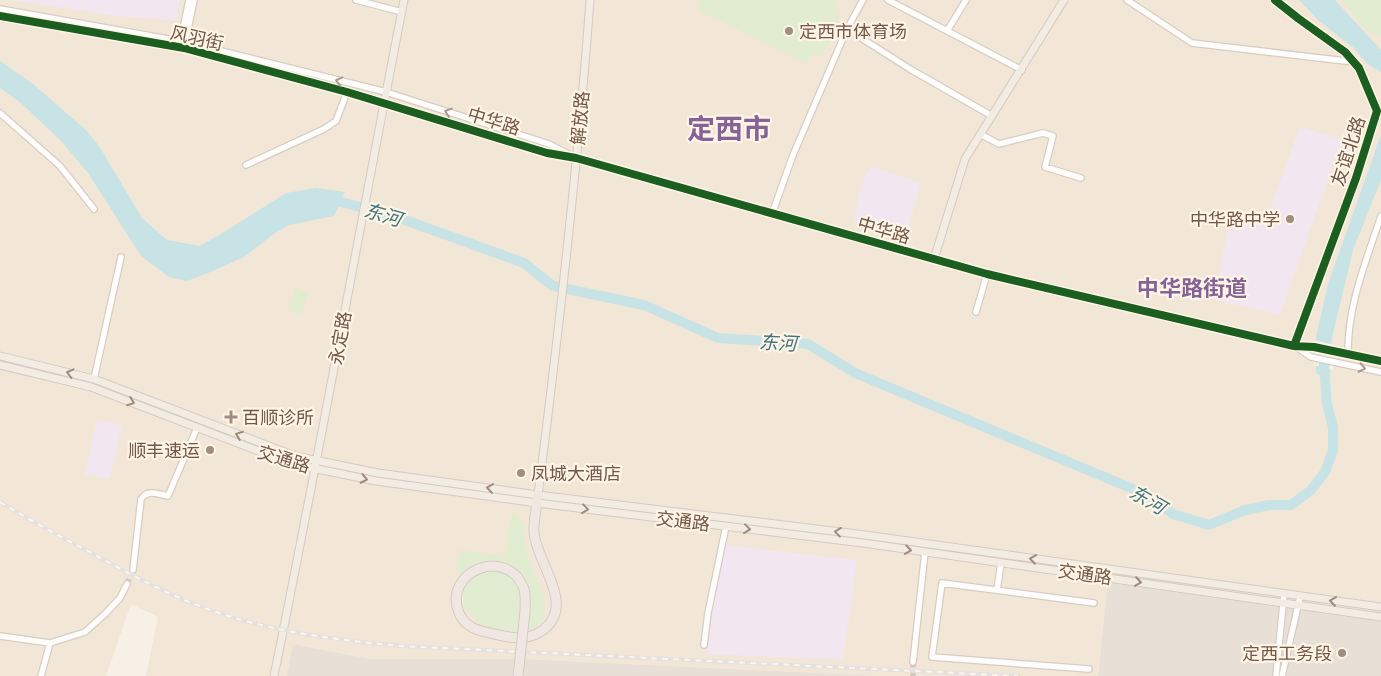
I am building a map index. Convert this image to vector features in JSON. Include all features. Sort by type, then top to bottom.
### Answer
[{"type":"highway","points":[[518,676],[525,607],[524,590],[520,580],[512,572],[502,567],[492,565],[481,567],[471,572],[463,580],[456,599],[461,617],[474,629],[507,637],[526,637],[537,634],[547,626],[553,617],[556,606],[556,594],[534,533],[538,499]]},
{"type":"main road","name":"永定路","points":[[274,676],[318,461],[404,0]]},
{"type":"main road","name":"解放路","points":[[538,499],[561,315],[590,0]]},
{"type":"main road","points":[[934,259],[961,168],[980,134],[1022,70],[1064,0]]},
{"type":"main road","name":"交通路","points":[[0,356],[94,379],[295,456],[378,473],[538,499],[1001,563],[1284,598],[1300,597],[1381,607]]},
{"type":"main road","name":"交通路","points":[[0,365],[91,387],[293,464],[376,482],[865,535],[1284,598],[1298,605],[1381,617]]},
{"type":"street","points":[[182,45],[189,0]]},
{"type":"street","points":[[182,45],[194,0]]},
{"type":"street","points":[[356,0],[402,12]]},
{"type":"street","points":[[772,214],[793,155],[847,29],[863,0]]},
{"type":"street","points":[[888,0],[1022,70]]},
{"type":"street","points":[[946,30],[966,0]]},
{"type":"street","points":[[1127,0],[1192,43],[1354,62]]},
{"type":"street","name":"友谊北路","points":[[1275,0],[1299,20],[1345,52],[1359,68],[1377,111],[1356,178],[1294,346]]},
{"type":"street","name":"风羽街","points":[[0,9],[182,45],[386,92]]},
{"type":"street","name":"风羽街","points":[[0,16],[182,45],[384,104]]},
{"type":"street","points":[[847,29],[910,69],[992,116]]},
{"type":"street","points":[[246,165],[324,129],[336,121],[347,92]]},
{"type":"street","name":"中华路","points":[[386,92],[549,144],[576,158]]},
{"type":"street","name":"中华路","points":[[384,104],[548,152],[576,158],[987,274],[1294,346],[1314,347],[1381,361]]},
{"type":"street","points":[[0,114],[60,166],[94,209]]},
{"type":"street","points":[[980,134],[999,144],[1043,134],[1053,136],[1045,167],[1081,178]]},
{"type":"street","points":[[1346,355],[1347,334],[1357,287],[1381,216]]},
{"type":"street","points":[[94,379],[121,257]]},
{"type":"street","points":[[976,312],[987,274]]},
{"type":"street","name":"中华路","points":[[1294,346],[1311,357],[1381,372]]},
{"type":"street","points":[[133,570],[141,499],[144,494],[149,492],[168,496],[196,428]]},
{"type":"street","points":[[704,645],[708,613],[726,526]]},
{"type":"street","points":[[914,662],[925,552]]},
{"type":"street","points":[[998,590],[1001,563]]},
{"type":"street","points":[[1089,669],[932,657],[942,583],[1094,603]]},
{"type":"street","points":[[0,636],[50,642],[85,632],[120,598],[127,584]]},
{"type":"street","points":[[1282,676],[1300,597]]},
{"type":"street","points":[[1276,676],[1284,598]]},
{"type":"street","points":[[41,676],[50,642]]},
{"type":"shaded area","points":[[0,0],[1381,0],[1381,621],[1109,572],[1098,676],[880,676],[524,659],[371,659],[294,644],[287,676],[146,676],[158,617],[131,604],[106,676],[0,676]]},
{"type":"shaded area","points":[[11,0],[180,0],[177,21],[109,15]]},
{"type":"shaded area","name":"中华路中学","points":[[1300,127],[1358,144],[1351,163],[1336,157],[1280,315],[1215,300],[1228,224],[1246,216],[1265,222]]},
{"type":"shaded area","points":[[870,166],[921,183],[906,235],[854,222],[861,187]]},
{"type":"shaded area","points":[[97,420],[122,425],[110,479],[85,474]]},
{"type":"shaded area","points":[[725,545],[857,560],[843,660],[707,654],[712,611]]},
{"type":"shaded area","points":[[1109,571],[1381,621],[1381,676],[1098,676]]},
{"type":"shaded area","points":[[293,644],[371,659],[524,659],[880,676],[287,676]]},
{"type":"green space","name":"定西市体育场","points":[[699,0],[838,0],[835,5],[839,22],[833,40],[823,52],[811,55],[807,63],[696,9]]},
{"type":"green space","points":[[1341,0],[1381,0],[1381,37],[1364,28]]},
{"type":"green space","points":[[296,288],[309,293],[301,314],[288,309]]},
{"type":"green space","points":[[512,513],[517,514],[523,523],[527,551],[544,596],[545,618],[533,629],[518,632],[500,630],[475,620],[467,611],[460,573],[456,572],[459,550],[505,556]]},
{"type":"water","points":[[1299,0],[1335,0],[1381,50],[1381,72],[1366,63],[1354,48],[1319,21]]},
{"type":"water","points":[[0,61],[33,84],[86,130],[99,146],[142,218],[167,240],[200,246],[286,193],[316,188],[345,192],[334,216],[289,225],[275,233],[244,257],[187,281],[169,277],[141,256],[88,173],[62,142],[21,103],[0,88]]},
{"type":"water","points":[[1381,135],[1381,180],[1353,250],[1332,338],[1330,380],[1316,373],[1316,337],[1328,284]]},
{"type":"pier","points":[[1314,340],[1334,345],[1333,370],[1314,365]]},
{"type":"waterway","name":"东河","points":[[328,205],[338,201],[405,220],[524,263],[553,286],[644,305],[718,338],[808,344],[855,373],[1150,496],[1173,514],[1209,525],[1245,510],[1269,505],[1291,505],[1310,491],[1325,472],[1333,450],[1333,427],[1327,404],[1324,364]]},
{"type":"tunnel","points":[[127,584],[133,570]]},
{"type":"tunnel","points":[[913,662],[913,676]]},
{"type":"railway","points":[[0,502],[115,566],[172,595],[226,615],[301,633],[351,641],[402,646],[1018,676]]},
{"type":"cycle path","points":[[1275,0],[1345,52],[1359,68],[1377,111],[1356,178],[1294,346]]},
{"type":"cycle path","points":[[0,16],[184,48],[347,92],[547,153],[576,158],[987,274],[1294,346],[1314,347],[1381,361]]},
{"type":"place","name":"定西市体育场","points":[[789,31]]},
{"type":"place","name":"中华路中学","points":[[1290,219]]},
{"type":"place","name":"百顺诊所","points":[[231,417]]},
{"type":"place","name":"顺丰速运","points":[[210,450]]},
{"type":"place","name":"凤城大酒店","points":[[521,473]]},
{"type":"place","name":"定西工务段","points":[[1342,653]]},
{"type":"district","name":"定西市","points":[[729,128]]},
{"type":"district","name":"中华路街道","points":[[1192,288]]}]
